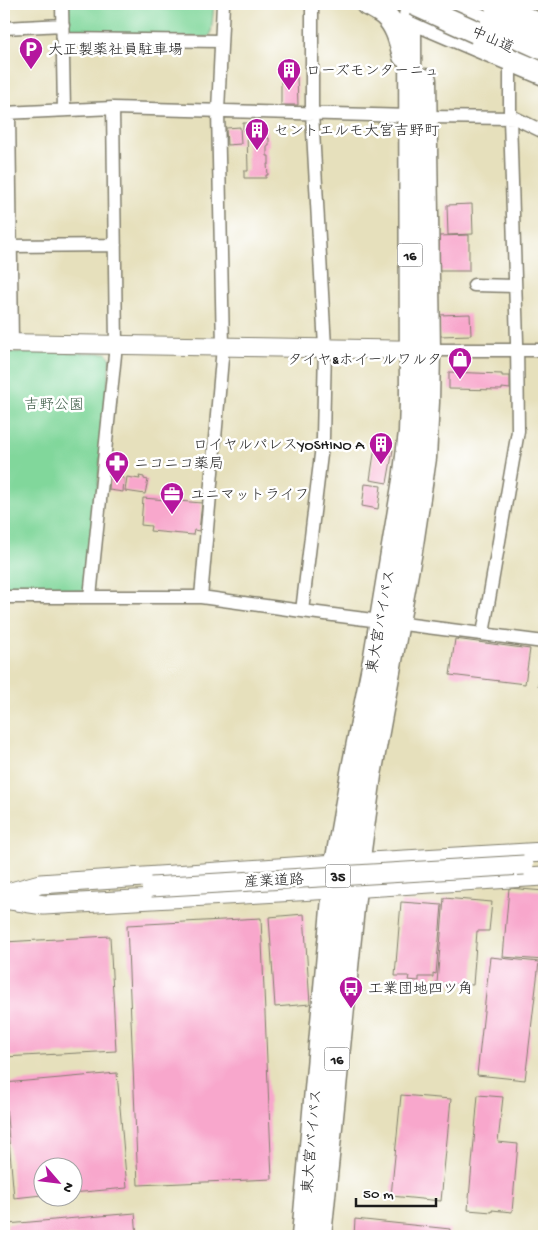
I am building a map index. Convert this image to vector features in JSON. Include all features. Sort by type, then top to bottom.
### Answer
[{"type":"highway","name":"16","points":[[367,4],[384,14],[399,37],[411,86]]},
{"type":"highway","points":[[446,4],[494,14],[544,49]]},
{"type":"highway","name":"東大宮バイパス","points":[[417,10],[411,86],[418,116]]},
{"type":"highway","name":"東大宮バイパス","points":[[302,1236],[344,888],[359,863],[389,622],[407,456],[410,409],[420,350],[417,10]]},
{"type":"highway","points":[[417,10],[510,59],[544,74]]},
{"type":"highway","name":"中山道","points":[[417,10],[494,14],[544,27]]},
{"type":"highway","name":"中山道","points":[[494,14],[544,63]]},
{"type":"highway","name":"東大宮バイパス","points":[[320,1236],[344,888],[336,864],[374,656],[389,622]]},
{"type":"main road","name":"35","points":[[4,896],[40,884],[544,852]]},
{"type":"main road","name":"産業道路","points":[[4,896],[544,864]]},
{"type":"main road","name":"35","points":[[4,896],[44,905],[544,876]]},
{"type":"street","points":[[62,4],[64,110]]},
{"type":"street","points":[[201,597],[223,347],[218,111],[223,4]]},
{"type":"street","points":[[302,611],[324,438],[325,347],[312,114],[312,4]]},
{"type":"street","points":[[4,28],[62,25]]},
{"type":"street","points":[[63,39],[221,41]]},
{"type":"street","points":[[483,634],[518,431],[510,59]]},
{"type":"street","points":[[90,597],[116,345],[113,108]]},
{"type":"street","points":[[544,132],[515,118],[113,108],[6,113],[11,246],[8,343],[420,350],[544,350]]},
{"type":"street","points":[[11,246],[115,245]]},
{"type":"street","points":[[474,285],[515,286]]},
{"type":"street","points":[[4,597],[201,597],[544,642]]},
{"type":"green space","points":[[67,4],[214,4],[211,34],[208,37],[72,36],[67,32]]},
{"type":"green space","name":"吉野公園","points":[[4,352],[106,353],[110,357],[88,588],[84,591],[4,591]]},
{"type":"building","name":"ローズモンターニュ","points":[[297,77],[298,105],[281,105],[281,78]]},
{"type":"building","name":"セントエルモ大宮吉野町","points":[[243,123],[265,123],[265,126],[267,126],[269,146],[267,146],[267,156],[269,156],[269,164],[267,164],[268,175],[266,175],[266,178],[244,178],[244,171],[248,171],[247,131],[243,131]]},
{"type":"building","points":[[240,127],[241,144],[227,145],[226,128]]},
{"type":"building","points":[[472,204],[473,234],[448,235],[447,205]]},
{"type":"building","points":[[469,235],[469,271],[439,271],[439,236]]},
{"type":"building","points":[[470,314],[471,335],[440,336],[439,315]]},
{"type":"building","points":[[449,372],[510,376],[510,389],[449,389]]},
{"type":"building","name":"ロイヤルパレスYOSHINO A","points":[[375,447],[393,450],[387,483],[370,480]]},
{"type":"building","points":[[110,476],[124,478],[123,492],[109,490]]},
{"type":"building","points":[[139,476],[148,480],[145,494],[125,491],[127,477],[140,479]]},
{"type":"building","points":[[365,484],[381,486],[378,509],[362,506]]},
{"type":"building","points":[[143,498],[202,503],[199,531],[194,530],[193,535],[150,531],[151,526],[141,525]]},
{"type":"building","points":[[455,639],[530,649],[525,684],[450,675]]},
{"type":"building","points":[[543,647],[544,686],[538,686]]},
{"type":"building","points":[[509,888],[544,891],[544,960],[503,957]]},
{"type":"building","points":[[444,898],[492,902],[489,931],[477,931],[473,985],[437,983]]},
{"type":"building","points":[[401,902],[442,905],[436,974],[433,973],[433,977],[419,977],[419,981],[408,980],[409,976],[395,976]]},
{"type":"building","points":[[304,914],[310,1004],[275,1007],[269,917]]},
{"type":"building","points":[[261,918],[272,1179],[138,1185],[127,925]]},
{"type":"building","points":[[110,936],[116,1051],[4,1057],[4,942]]},
{"type":"building","points":[[490,957],[539,962],[525,1080],[477,1075]]},
{"type":"building","points":[[117,1073],[127,1188],[82,1192],[82,1158],[32,1158],[32,1196],[14,1198],[4,1083]]},
{"type":"building","points":[[401,1095],[451,1099],[441,1201],[391,1196]]},
{"type":"building","points":[[478,1095],[503,1097],[498,1142],[518,1144],[512,1212],[468,1210]]},
{"type":"building","points":[[135,1213],[137,1236],[8,1236],[7,1224]]},
{"type":"building","points":[[355,1219],[450,1229],[449,1236],[354,1236]]},
{"type":"place","name":"大正製薬社員駐車場","points":[[31,70]]},
{"type":"place","name":"ローズモンターニュ","points":[[289,91]]},
{"type":"place","name":"セントエルモ大宮吉野町","points":[[257,151]]},
{"type":"place","name":"タイヤ&ホイールワルタ","points":[[460,380]]},
{"type":"place","name":"ロイヤルパレスYOSHINO A","points":[[381,465]]},
{"type":"place","name":"ニコニコ薬局","points":[[117,484]]},
{"type":"place","name":"ユニマットライフ","points":[[172,515]]},
{"type":"place","name":"工業団地四ツ角","points":[[351,1009]]}]
